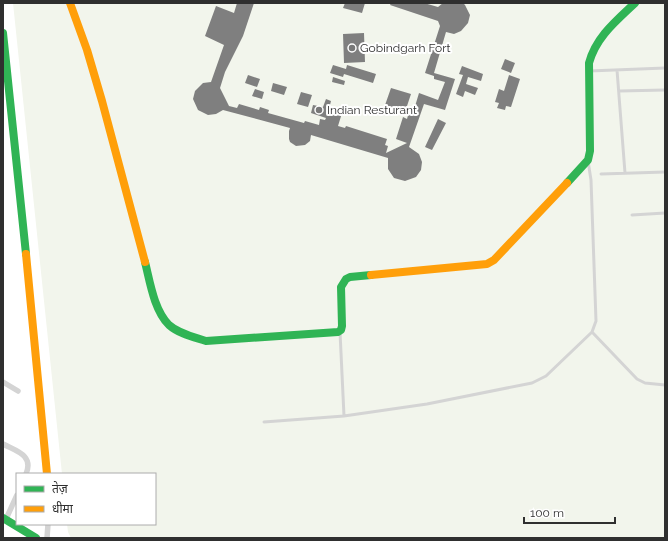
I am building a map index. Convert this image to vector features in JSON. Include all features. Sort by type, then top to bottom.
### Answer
[{"type":"street","points":[[70,3],[87,50],[102,101],[155,299],[165,320],[178,331],[186,335],[206,340],[340,331],[342,326],[341,287],[346,278],[480,265],[491,262],[497,258],[588,160],[590,151],[589,71],[592,52],[599,40],[635,3]]},
{"type":"street","points":[[3,33],[30,287],[47,473]]},
{"type":"street","points":[[3,382],[18,391]]},
{"type":"street","points":[[3,444],[26,458],[29,465],[26,473]]},
{"type":"street","points":[[16,497],[5,519],[32,537]]},
{"type":"street","points":[[47,538],[48,525]]},
{"type":"lane","points":[[589,71],[665,68]]},
{"type":"lane","points":[[617,70],[625,173]]},
{"type":"lane","points":[[619,91],[665,90]]},
{"type":"lane","points":[[264,422],[344,416],[428,404],[538,381],[546,376],[592,332],[596,321],[591,180],[588,160]]},
{"type":"lane","points":[[601,174],[665,172]]},
{"type":"lane","points":[[632,215],[665,213]]},
{"type":"lane","points":[[340,331],[344,416]]},
{"type":"lane","points":[[592,332],[636,379],[645,383],[665,385]]},
{"type":"shaded area","name":"Gobindgarh Fort","points":[[13,3],[665,3],[665,538],[71,538],[67,525],[156,525],[156,473],[62,473]]},
{"type":"building","points":[[237,3],[254,3],[243,36],[225,72],[220,88],[229,106],[237,108],[239,104],[259,110],[260,107],[269,110],[268,113],[304,123],[305,121],[319,125],[320,119],[325,120],[326,118],[311,113],[313,105],[323,107],[326,99],[331,101],[329,109],[342,113],[338,126],[345,128],[346,126],[387,139],[385,145],[388,146],[386,153],[407,143],[396,139],[403,117],[407,119],[409,112],[413,113],[419,93],[438,100],[445,82],[434,79],[434,76],[425,73],[440,26],[438,21],[390,5],[391,3],[424,3],[438,7],[443,3],[463,3],[470,15],[468,23],[461,31],[454,34],[446,32],[434,73],[455,79],[445,110],[424,104],[409,147],[419,154],[422,162],[421,170],[416,177],[405,181],[394,178],[388,169],[388,158],[311,135],[310,141],[305,145],[296,146],[290,142],[289,139],[290,128],[223,110],[216,114],[208,115],[198,110],[193,99],[195,91],[203,83],[211,82],[224,45],[205,36],[216,6],[234,13]]},
{"type":"building","points":[[345,3],[365,3],[362,13],[343,8]]},
{"type":"building","points":[[364,33],[365,62],[344,63],[343,34]]},
{"type":"building","points":[[505,59],[515,63],[511,73],[501,69]]},
{"type":"building","points":[[333,65],[346,69],[347,65],[376,74],[373,83],[344,74],[343,77],[330,73]]},
{"type":"building","points":[[462,66],[483,74],[481,81],[468,77],[466,84],[478,88],[475,95],[465,91],[463,97],[456,94],[463,75],[459,74]]},
{"type":"building","points":[[248,75],[260,79],[257,87],[245,83]]},
{"type":"building","points":[[509,75],[520,79],[511,107],[506,106],[505,110],[497,108],[499,103],[495,102],[499,89],[504,91]]},
{"type":"building","points":[[333,77],[345,81],[344,85],[332,82]]},
{"type":"building","points":[[273,83],[287,87],[284,95],[271,91]]},
{"type":"building","points":[[391,88],[411,94],[404,115],[384,108]]},
{"type":"building","points":[[255,89],[264,92],[262,99],[252,96]]},
{"type":"building","points":[[301,92],[312,95],[308,107],[297,104]]},
{"type":"building","points":[[438,119],[446,123],[432,150],[425,147]]},
{"type":"traffic: fast","points":[[567,183],[588,160],[590,151],[589,63],[592,54],[602,37],[635,3]]},
{"type":"traffic: fast","points":[[3,33],[26,254]]},
{"type":"traffic: fast","points":[[145,262],[153,295],[164,319],[177,331],[206,341],[338,332],[341,330],[342,326],[341,287],[346,279],[350,277],[371,275]]},
{"type":"traffic: fast","points":[[3,518],[36,538]]},
{"type":"traffic: slow","points":[[70,3],[87,50],[102,101],[145,262]]},
{"type":"traffic: slow","points":[[371,275],[487,264],[494,260],[567,183]]},
{"type":"traffic: slow","points":[[26,254],[47,473]]},
{"type":"place","name":"Gobindgarh Fort","points":[[352,48]]},
{"type":"place","name":"Indian Resturant","points":[[319,110]]}]
